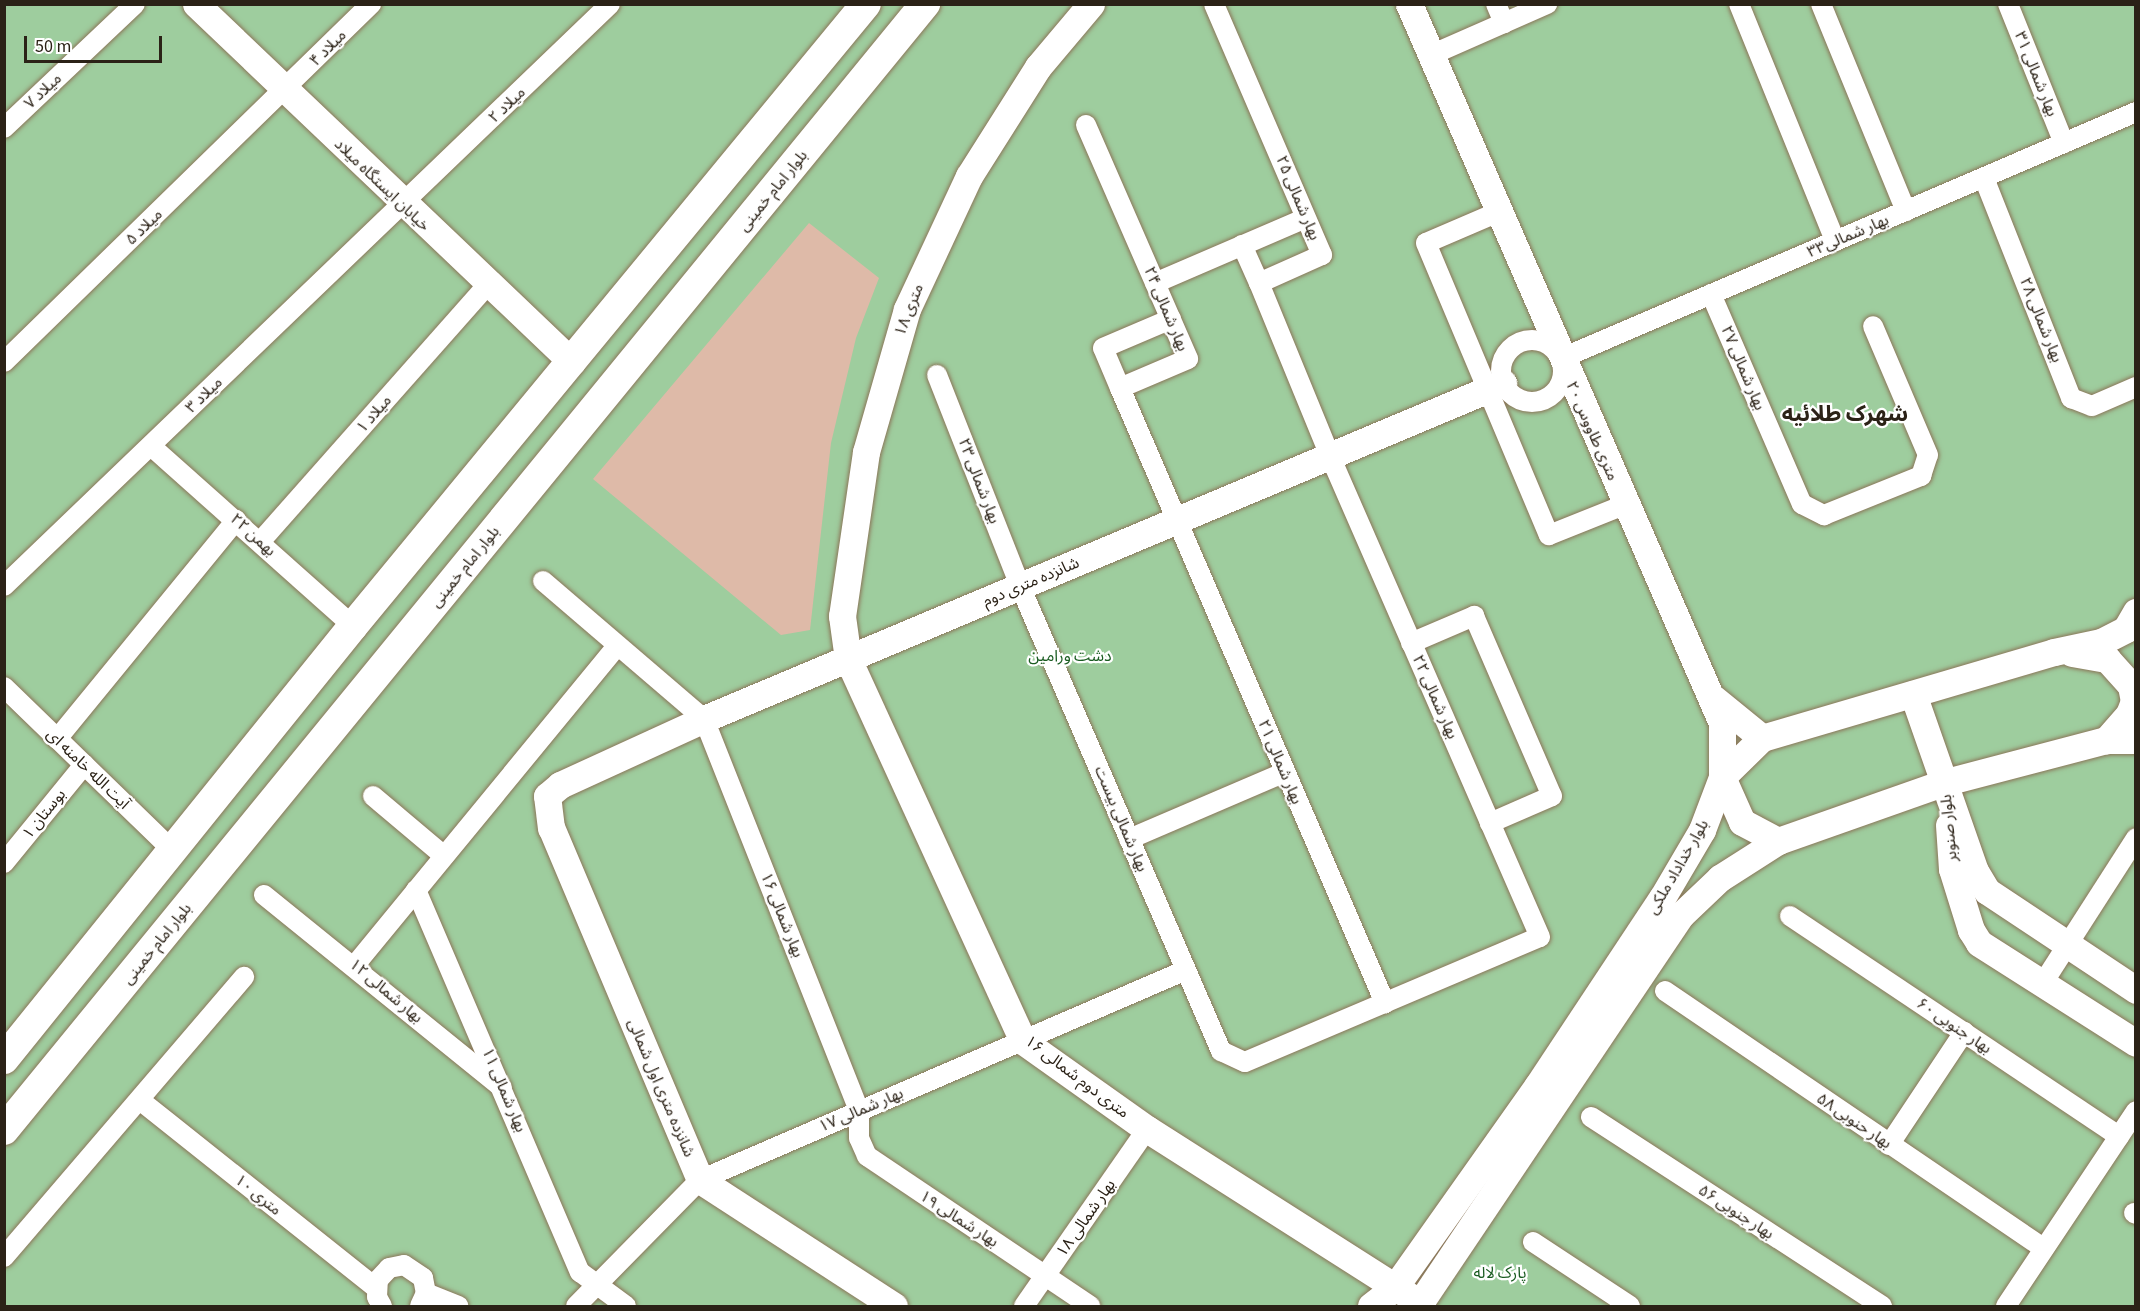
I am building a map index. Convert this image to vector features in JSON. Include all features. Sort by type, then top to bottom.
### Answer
[{"type":"main road","points":[[4,1059],[353,626],[866,4]]},
{"type":"main road","name":"بلوار امام خمینی","points":[[4,1130],[926,4]]},
{"type":"street","name":"میلاد ۷","points":[[4,128],[135,4]]},
{"type":"street","name":"خیابان ایستگاه میلاد","points":[[196,4],[487,285],[572,362]]},
{"type":"street","name":"میلاد ۴","points":[[284,91],[371,4]]},
{"type":"street","name":"میلاد ۲","points":[[404,205],[610,4]]},
{"type":"street","name":"۱۸ متری","points":[[848,659],[842,616],[866,452],[907,309],[969,176],[1038,67],[1091,4]]},
{"type":"street","name":"بهار شمالی ۲۵","points":[[1214,4],[1322,255],[1259,283]]},
{"type":"street","name":"۲۰ متری طاووس","points":[[1409,4],[1496,213],[1722,723],[1722,777],[1742,822],[1779,841]]},
{"type":"street","points":[[1496,4],[1504,23]]},
{"type":"street","points":[[1431,55],[1547,4]]},
{"type":"street","points":[[1739,4],[1835,241]]},
{"type":"street","points":[[1821,4],[1906,211]]},
{"type":"street","name":"بهار شمالی ۳۱","points":[[2008,4],[2064,143]]},
{"type":"street","name":"میلاد ۵","points":[[4,362],[284,91]]},
{"type":"street","name":"بهار شمالی۳۳","points":[[1560,359],[2136,112]]},
{"type":"street","name":"بهار شمالی ۲۴","points":[[1086,125],[1188,358],[1120,388]]},
{"type":"street","name":"بهار شمالی ۲۸","points":[[1984,178],[2071,398],[2092,406],[2136,387]]},
{"type":"street","name":"میلاد ۳","points":[[4,586],[404,205]]},
{"type":"street","points":[[1496,213],[1426,243],[1496,387],[1549,535],[1624,505]]},
{"type":"street","points":[[1155,283],[1306,218]]},
{"type":"street","points":[[1242,245],[1330,456]]},
{"type":"street","name":"میلاد ۱","points":[[260,542],[487,285]]},
{"type":"street","name":"بهار شمالی ۲۷","points":[[1711,294],[1802,504],[1824,515],[1921,476],[1928,455],[1873,326]]},
{"type":"street","points":[[1171,319],[1103,348],[1176,521]]},
{"type":"street","points":[[1520,342],[1543,342],[1560,359],[1561,383],[1544,400],[1520,400],[1496,387],[1503,360],[1520,342]]},
{"type":"street","name":"بهار شمالی ۲۳","points":[[937,375],[1020,586]]},
{"type":"street","name":"شانزده متری دوم","points":[[560,785],[704,719],[1496,387]]},
{"type":"street","name":"۲۲ بهمن","points":[[152,446],[353,626]]},
{"type":"street","name":"بهار شمالی ۲۲","points":[[1330,456],[1540,937],[1384,1003]]},
{"type":"street","points":[[57,739],[236,520]]},
{"type":"street","name":"بهار شمالی ۲۱","points":[[1176,521],[1384,1003]]},
{"type":"street","points":[[543,581],[704,719]]},
{"type":"street","name":"بهار شمالی بیست","points":[[1020,586],[1221,1051],[1245,1062],[1384,1003]]},
{"type":"street","points":[[1412,643],[1474,616],[1552,796],[1490,823]]},
{"type":"street","name":"بلوار خداداد ملکی","points":[[1371,1306],[1395,1287],[1538,1085],[1662,898],[1702,830],[1722,777],[1762,738],[2054,652],[2101,642],[2131,620]]},
{"type":"street","points":[[355,964],[617,646]]},
{"type":"street","points":[[2054,652],[2107,659],[2134,684],[2134,701],[2129,714],[2106,740]]},
{"type":"street","name":"۱۶ متری دوم شمالی","points":[[848,659],[1023,1041],[1147,1129],[1422,1306]]},
{"type":"street","name":"آیت الله خامنه ای","points":[[4,687],[172,850]]},
{"type":"street","points":[[1913,694],[1946,782]]},
{"type":"street","points":[[1710,696],[1762,738]]},
{"type":"street","name":"بهار شمالی ۱۶","points":[[704,719],[859,1111]]},
{"type":"street","name":"بلوار خداداد ملکی","points":[[1422,1306],[1681,915],[1720,878],[1779,841],[1946,782],[2106,740],[2136,740]]},
{"type":"street","name":"بوستان ۱","points":[[4,863],[84,765]]},
{"type":"street","points":[[1129,839],[1285,772]]},
{"type":"street","name":"بلوار صنوبر","points":[[1946,782],[1975,871],[1987,891],[2136,990]]},
{"type":"street","name":"بلوار صنوبر","points":[[1946,782],[1952,869],[1971,930],[1979,943],[2136,1044]]},
{"type":"street","name":"شانزده متری اول شمالی","points":[[560,785],[547,796],[546,808],[551,828],[700,1180]]},
{"type":"street","points":[[373,796],[444,856]]},
{"type":"street","points":[[2043,983],[2065,943],[2136,838]]},
{"type":"street","name":"بهار شمالی ۱۱","points":[[416,890],[505,1091],[580,1272],[594,1286]]},
{"type":"street","name":"بهار شمالی ۱۲","points":[[264,895],[355,964],[505,1091]]},
{"type":"street","name":"بهار جنوبی ۶۰","points":[[1790,916],[2119,1136]]},
{"type":"street","name":"بهار شمالی ۱۷","points":[[576,1306],[700,1180],[1186,970]]},
{"type":"street","points":[[4,1257],[141,1101],[244,977]]},
{"type":"street","name":"بهار حنوبی ۵۸","points":[[1665,992],[2044,1249]]},
{"type":"street","points":[[1889,1145],[1964,1032]]},
{"type":"street","name":"۱۰ متری","points":[[141,1101],[379,1297]]},
{"type":"street","name":"بهار شمالی ۱۹","points":[[859,1111],[859,1138],[867,1156],[1090,1306]]},
{"type":"street","points":[[2015,1303],[2044,1249],[2136,1111]]},
{"type":"street","name":"بهار جنوبی ۵۶","points":[[1591,1117],[1869,1303]]},
{"type":"street","name":"بهار شمالی ۱۸","points":[[1024,1306],[1147,1129]]},
{"type":"street","points":[[700,1180],[894,1306]]},
{"type":"street","points":[[1533,1242],[1630,1306]]},
{"type":"street","points":[[379,1297],[382,1273],[404,1265],[423,1278],[423,1300],[459,1306]]},
{"type":"street","points":[[594,1286],[626,1306]]},
{"type":"green space","name":"دشت ورامین","points":[[4,5],[2135,5],[2135,1306],[5,1306]]},
{"type":"building","points":[[809,223],[879,278],[856,338],[831,443],[810,630],[781,635],[593,479]]},
{"type":"district","name":"شهرک طلائیه","points":[[1845,415]]},
{"type":"park label","name":"پارک لاله","points":[[1500,1273]]}]
